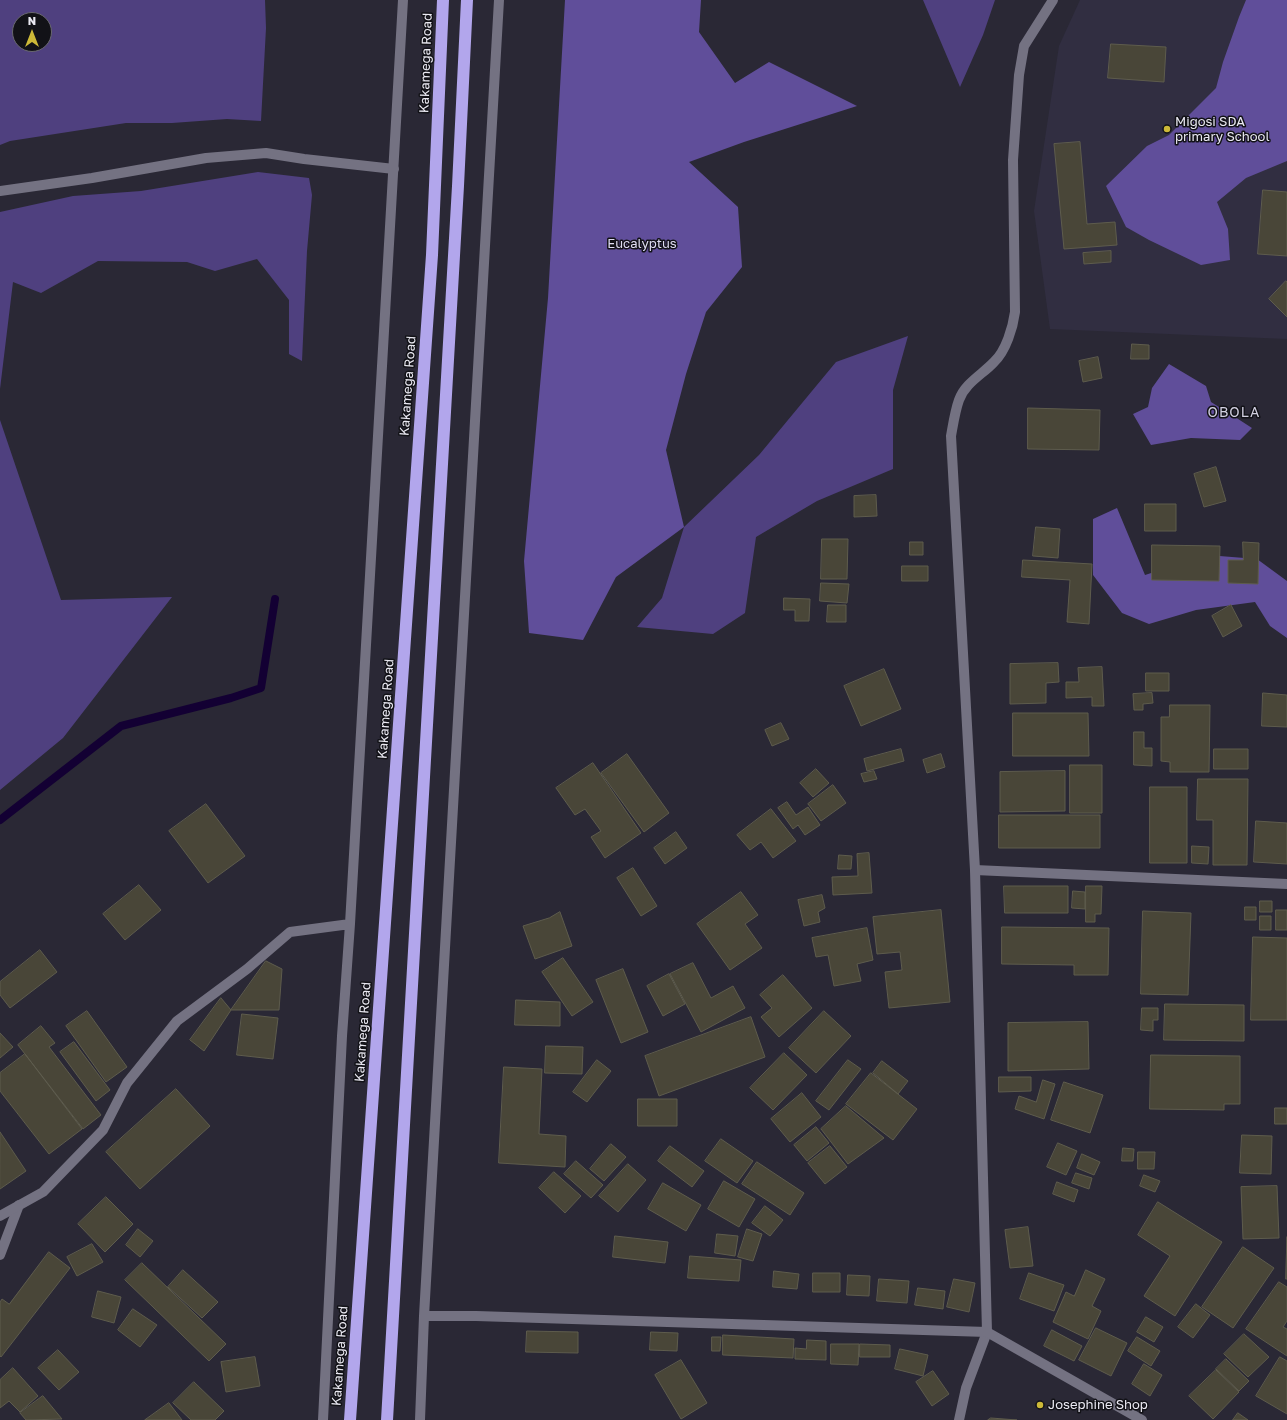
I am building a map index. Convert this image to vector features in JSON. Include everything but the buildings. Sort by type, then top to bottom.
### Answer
[{"type":"highway","name":"Kakamega Road","points":[[350,1420],[432,255],[443,0]]},
{"type":"highway","points":[[387,1420],[458,194],[466,0]]},
{"type":"street","points":[[323,1420],[342,1036],[350,924],[403,0]]},
{"type":"street","points":[[420,1420],[424,1316],[499,0]]},
{"type":"street","points":[[959,1420],[966,1388],[987,1332],[975,870],[951,436],[959,399],[973,380],[995,362],[1003,349],[1014,324],[1013,160],[1019,75],[1024,46],[1053,0]]},
{"type":"street","points":[[0,191],[84,179],[206,158],[266,153],[304,159],[394,169]]},
{"type":"street","points":[[975,870],[1287,884]]},
{"type":"street","points":[[0,1216],[43,1192],[104,1130],[127,1083],[177,1021],[247,969],[290,932],[350,924]]},
{"type":"street","points":[[0,1255],[20,1205]]},
{"type":"street","points":[[424,1316],[484,1316],[987,1332],[1142,1420]]},
{"type":"shaded area","points":[[0,0],[265,0],[266,28],[261,121],[227,119],[172,123],[126,123],[10,141],[0,145]]},
{"type":"shaded area","points":[[923,0],[995,0],[983,35],[960,87]]},
{"type":"shaded area","name":"Migosi SDA primary School","points":[[1080,0],[1287,0],[1287,339],[1050,329],[1034,211],[1059,46]]},
{"type":"shaded area","points":[[258,172],[309,178],[312,195],[307,251],[302,361],[289,354],[289,300],[257,259],[215,271],[187,262],[98,261],[41,293],[13,282],[0,389],[0,212],[73,196],[141,191]]},
{"type":"shaded area","points":[[908,336],[893,390],[893,469],[817,501],[756,537],[745,613],[713,634],[637,627],[662,598],[684,527],[759,455],[836,362]]},
{"type":"shaded area","points":[[0,420],[61,600],[172,597],[63,738],[0,790]]},
{"type":"green space","name":"Eucalyptus","points":[[565,0],[701,0],[699,32],[735,83],[769,62],[857,106],[744,142],[689,162],[738,207],[742,267],[706,312],[686,374],[666,450],[684,527],[616,577],[583,640],[529,633],[524,561],[548,298]]},
{"type":"green space","points":[[1246,0],[1287,0],[1287,161],[1246,178],[1217,202],[1228,229],[1230,260],[1201,265],[1149,240],[1126,227],[1106,186],[1147,146],[1169,135],[1216,88],[1223,62]]},
{"type":"green space","points":[[1169,364],[1206,386],[1211,402],[1252,428],[1240,440],[1191,438],[1151,445],[1133,414],[1148,407],[1152,388]]},
{"type":"green space","points":[[1117,508],[1145,575],[1207,555],[1257,559],[1287,581],[1287,638],[1270,626],[1255,602],[1196,610],[1149,624],[1122,613],[1093,575],[1093,519]]},
{"type":"waterway","points":[[0,820],[121,726],[231,698],[261,688],[275,599]]},
{"type":"place","name":"Migosi SDA primary School","points":[[1167,129]]},
{"type":"place","name":"Josephine Shop","points":[[1040,1405]]},
{"type":"district","name":"OBOLA","points":[[1234,413]]}]
